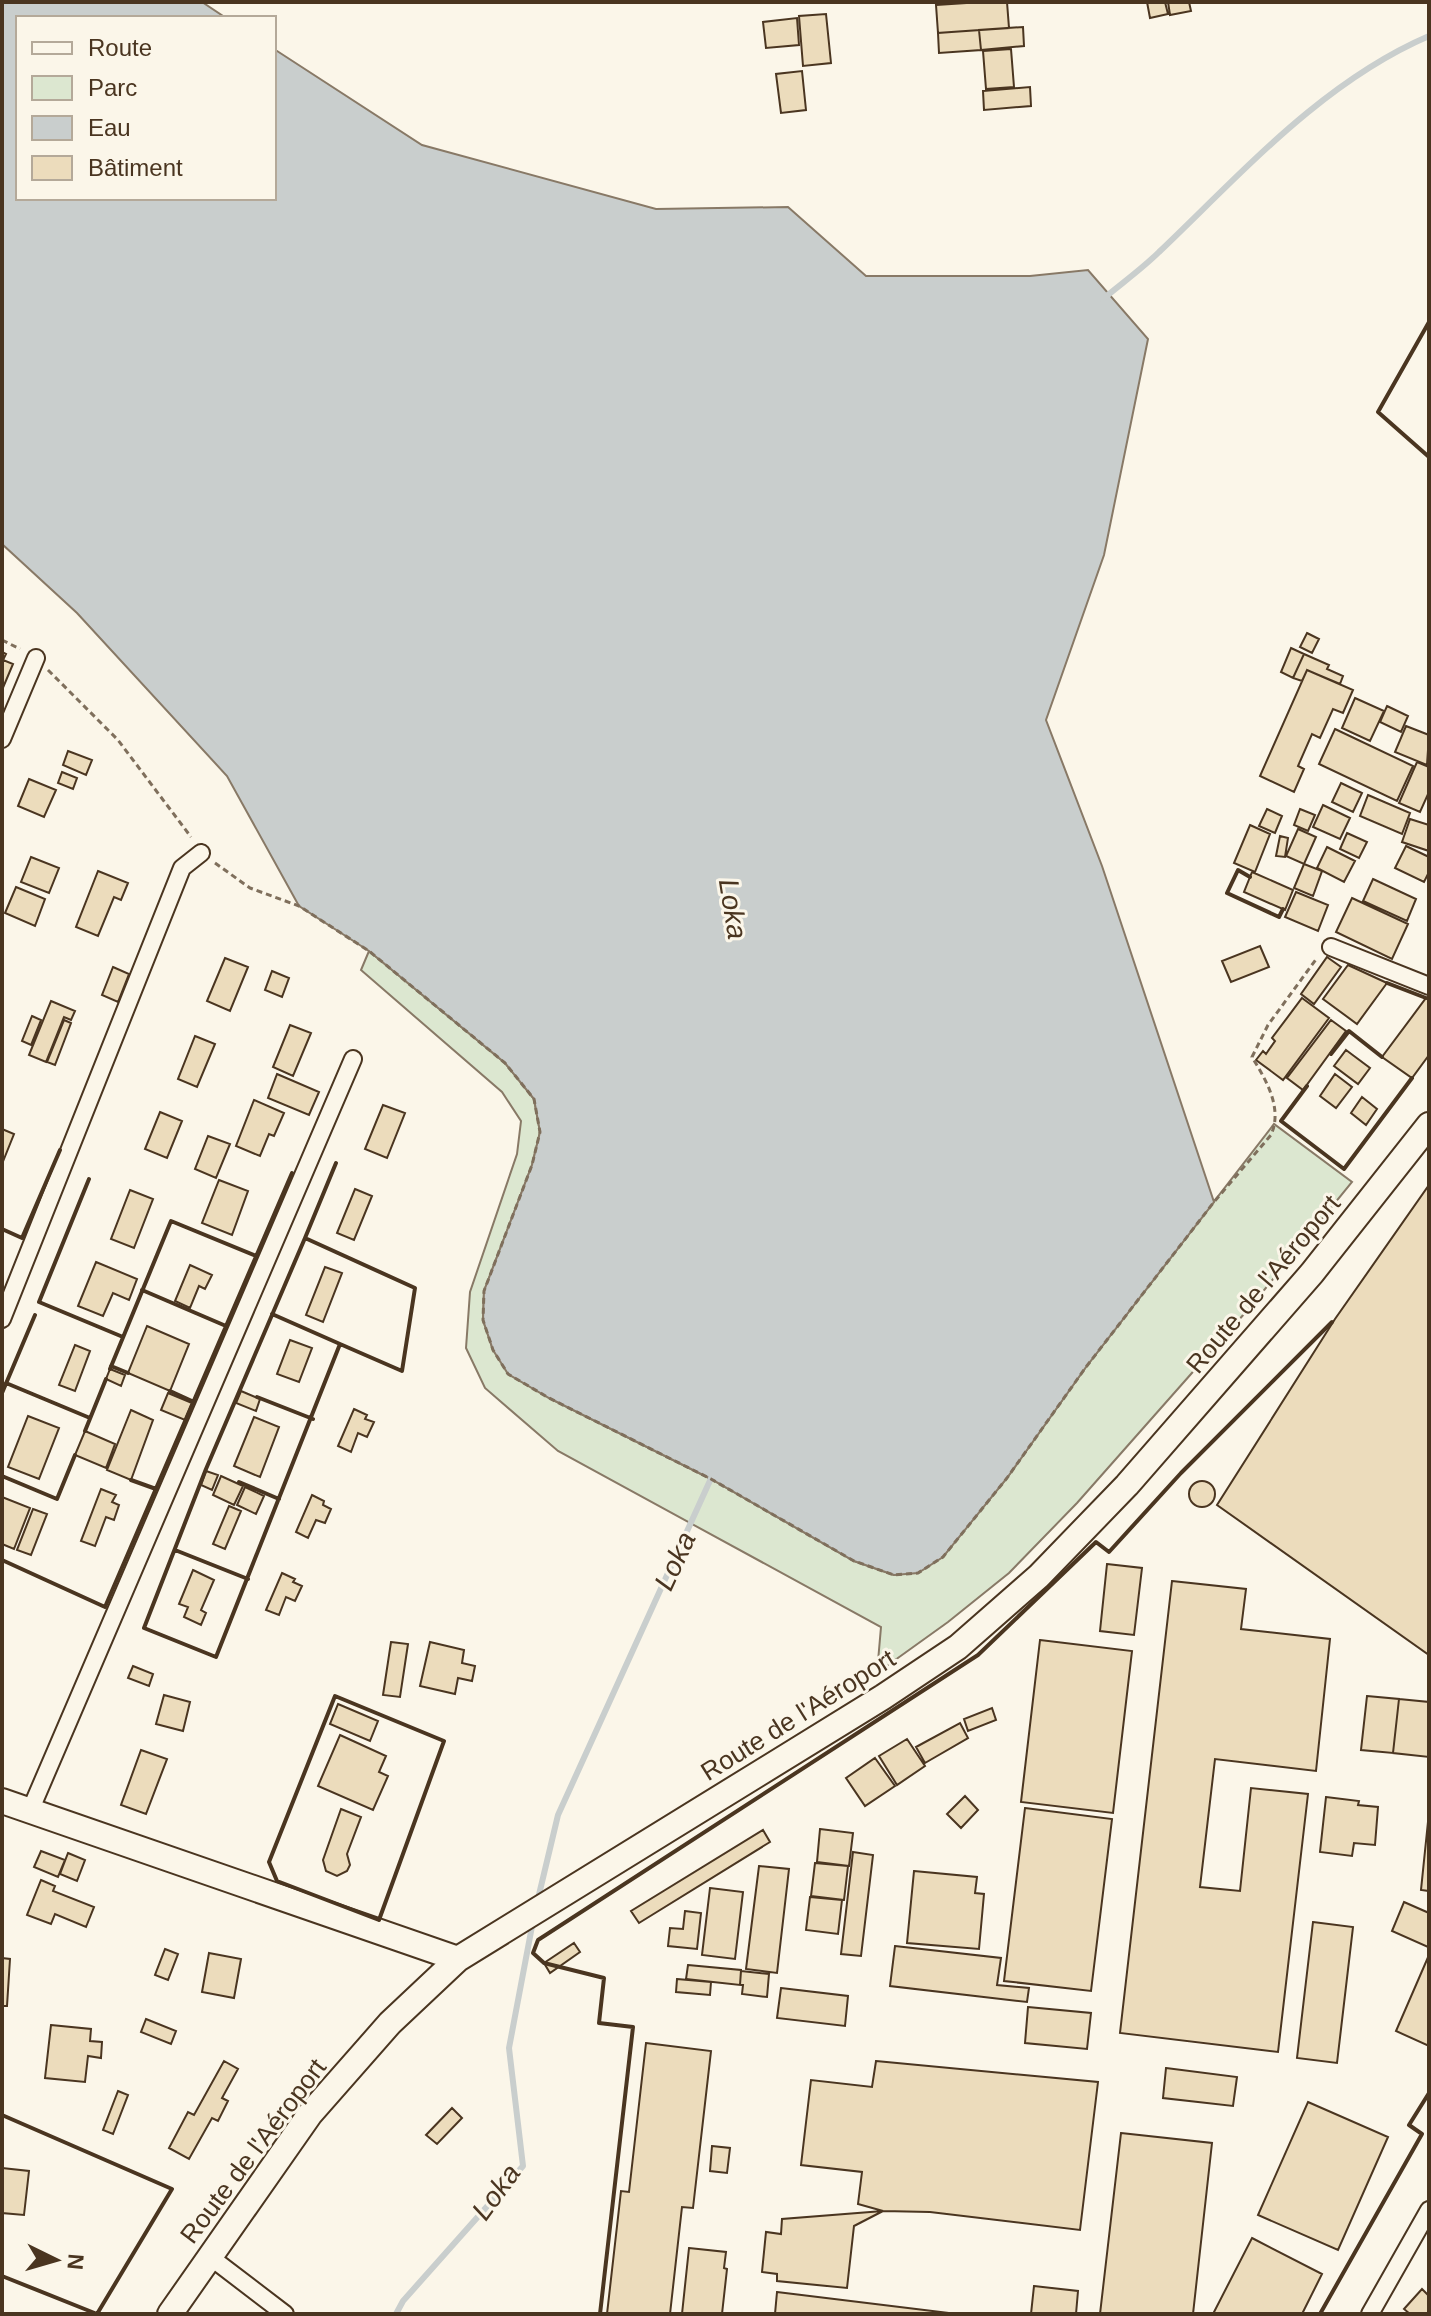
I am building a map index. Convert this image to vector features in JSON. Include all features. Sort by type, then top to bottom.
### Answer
[{"type":"main road","name":"Route de l'Aéroport","points":[[170,2314],[310,2114],[390,2023],[458,1959],[883,1697],[958,1647],[1039,1576],[1147,1462],[1312,1273],[1429,1125]]},
{"type":"main road","points":[[2,1801],[458,1959]]},
{"type":"street","points":[[2,739],[36,658]]},
{"type":"street","points":[[2,1319],[182,868],[201,853]]},
{"type":"street","points":[[1331,947],[1429,986]]},
{"type":"street","points":[[30,1811],[353,1059]]},
{"type":"street","points":[[1370,2314],[1429,2210]]},
{"type":"street","points":[[209,2256],[285,2314]]},
{"type":"path","points":[[2,640],[36,658],[118,740],[201,853],[250,888],[299,906],[369,951],[505,1063],[534,1099],[540,1132],[532,1165],[484,1291],[483,1320],[493,1350],[508,1374],[549,1398],[711,1479],[854,1561],[894,1575],[918,1573],[943,1557],[1007,1478],[1086,1367],[1214,1202],[1271,1135],[1276,1122],[1268,1083],[1252,1057],[1268,1025],[1313,961],[1331,947]]},
{"type":"green space","points":[[369,951],[505,1063],[534,1099],[540,1132],[532,1165],[484,1291],[483,1320],[493,1350],[549,1398],[711,1479],[854,1561],[894,1575],[918,1572],[943,1556],[1007,1478],[1086,1367],[1274,1124],[1352,1182],[1252,1305],[1077,1503],[1009,1573],[877,1673],[881,1627],[558,1451],[485,1388],[466,1348],[470,1292],[517,1154],[521,1121],[502,1092],[361,970]]},
{"type":"water","points":[[2,2],[202,2],[223,16],[16,16],[16,200],[276,200],[276,50],[422,145],[656,209],[788,207],[866,276],[1030,276],[1088,270],[1148,339],[1104,555],[1046,720],[1102,866],[1214,1202],[1086,1367],[1007,1478],[943,1557],[918,1573],[894,1575],[854,1561],[711,1479],[549,1398],[508,1374],[493,1350],[483,1320],[484,1291],[532,1165],[540,1132],[534,1099],[505,1063],[369,951],[299,906],[227,776],[77,613],[2,544]]},
{"type":"building","points":[[1007,2],[1009,28],[938,33],[936,5]]},
{"type":"building","points":[[1147,2],[1165,2],[1168,14],[1150,18]]},
{"type":"building","points":[[1168,2],[1189,2],[1191,11],[1170,15]]},
{"type":"building","points":[[826,14],[831,63],[803,66],[799,16]]},
{"type":"building","points":[[797,18],[799,45],[766,48],[763,22]]},
{"type":"building","points":[[1023,27],[1024,46],[981,50],[979,30]]},
{"type":"building","points":[[979,30],[981,50],[939,53],[938,33]]},
{"type":"building","points":[[1011,49],[1014,87],[986,89],[983,51]]},
{"type":"building","points":[[802,71],[806,110],[781,113],[776,74]]},
{"type":"building","points":[[1030,87],[1031,106],[984,110],[983,91]]},
{"type":"building","points":[[1307,633],[1319,639],[1312,653],[1300,647]]},
{"type":"building","points":[[1291,648],[1304,654],[1293,678],[1281,672]]},
{"type":"building","points":[[2,652],[6,654],[3,660],[13,664],[2,690]]},
{"type":"building","points":[[1304,654],[1329,665],[1327,669],[1343,676],[1340,684],[1307,670],[1302,681],[1293,678]]},
{"type":"building","points":[[1307,670],[1353,690],[1343,713],[1333,709],[1320,738],[1312,734],[1298,766],[1304,769],[1294,792],[1260,776]]},
{"type":"building","points":[[1355,698],[1384,711],[1370,741],[1342,728]]},
{"type":"building","points":[[1387,706],[1408,716],[1401,732],[1380,722]]},
{"type":"building","points":[[1406,726],[1429,735],[1427,765],[1395,752]]},
{"type":"building","points":[[1335,729],[1413,766],[1397,801],[1319,764]]},
{"type":"building","points":[[68,751],[92,760],[86,775],[63,765]]},
{"type":"building","points":[[1417,762],[1429,767],[1429,792],[1420,812],[1399,803]]},
{"type":"building","points":[[62,772],[77,778],[73,789],[58,783]]},
{"type":"building","points":[[29,779],[56,790],[44,817],[18,806]]},
{"type":"building","points":[[1341,783],[1362,793],[1353,812],[1332,802]]},
{"type":"building","points":[[1368,795],[1410,813],[1402,834],[1360,816]]},
{"type":"building","points":[[1323,805],[1350,818],[1340,839],[1313,827]]},
{"type":"building","points":[[1267,809],[1282,816],[1275,833],[1259,826]]},
{"type":"building","points":[[1300,809],[1315,815],[1308,831],[1294,825]]},
{"type":"building","points":[[1410,819],[1429,825],[1429,851],[1402,842]]},
{"type":"building","points":[[1250,825],[1270,834],[1255,872],[1234,863]]},
{"type":"building","points":[[1298,829],[1316,837],[1304,864],[1286,856]]},
{"type":"building","points":[[1347,833],[1367,842],[1359,858],[1340,849]]},
{"type":"building","points":[[1280,836],[1288,838],[1285,857],[1276,856]]},
{"type":"building","points":[[1406,846],[1429,857],[1429,872],[1424,882],[1395,868]]},
{"type":"building","points":[[1327,847],[1355,861],[1344,882],[1317,868]]},
{"type":"building","points":[[31,857],[59,868],[49,893],[21,882]]},
{"type":"building","points":[[1304,864],[1322,871],[1313,896],[1294,888]]},
{"type":"building","points":[[98,871],[128,883],[121,900],[114,897],[98,936],[76,927]]},
{"type":"building","points":[[1252,872],[1293,890],[1285,910],[1244,892]]},
{"type":"building","points":[[1373,879],[1416,899],[1407,921],[1363,901]]},
{"type":"building","points":[[16,887],[45,899],[35,926],[5,913]]},
{"type":"building","points":[[1296,892],[1328,905],[1318,931],[1285,917]]},
{"type":"building","points":[[1352,898],[1408,924],[1392,959],[1336,932]]},
{"type":"building","points":[[1260,946],[1269,967],[1231,982],[1222,961]]},
{"type":"building","points":[[1327,957],[1341,967],[1314,1004],[1301,994]]},
{"type":"building","points":[[225,958],[248,967],[230,1011],[207,1001]]},
{"type":"building","points":[[1348,965],[1387,983],[1357,1024],[1323,999]]},
{"type":"building","points":[[113,967],[129,974],[118,1002],[102,995]]},
{"type":"building","points":[[272,971],[289,978],[282,997],[265,990]]},
{"type":"building","points":[[1302,998],[1329,1018],[1283,1080],[1256,1060],[1263,1051],[1266,1054],[1275,1041],[1272,1038]]},
{"type":"building","points":[[1426,998],[1429,999],[1429,1055],[1412,1078],[1382,1057]]},
{"type":"building","points":[[51,1001],[75,1011],[71,1020],[64,1017],[46,1062],[29,1055]]},
{"type":"building","points":[[32,1016],[41,1020],[31,1045],[22,1041]]},
{"type":"building","points":[[64,1020],[71,1023],[55,1065],[47,1062]]},
{"type":"building","points":[[1331,1020],[1346,1031],[1303,1090],[1287,1078]]},
{"type":"building","points":[[290,1025],[311,1033],[293,1076],[273,1067]]},
{"type":"building","points":[[195,1036],[215,1044],[197,1087],[178,1079]]},
{"type":"building","points":[[1346,1050],[1370,1068],[1358,1084],[1334,1066]]},
{"type":"building","points":[[277,1074],[319,1092],[309,1115],[268,1098]]},
{"type":"building","points":[[1335,1074],[1352,1087],[1336,1108],[1320,1096]]},
{"type":"building","points":[[1362,1097],[1377,1109],[1366,1125],[1351,1113]]},
{"type":"building","points":[[254,1100],[284,1113],[274,1136],[269,1134],[260,1156],[236,1146]]},
{"type":"building","points":[[383,1105],[405,1113],[387,1158],[365,1149]]},
{"type":"building","points":[[160,1112],[182,1121],[167,1158],[145,1149]]},
{"type":"building","points":[[2,1129],[14,1134],[2,1164]]},
{"type":"building","points":[[208,1136],[230,1144],[216,1178],[195,1169]]},
{"type":"building","points":[[219,1180],[248,1191],[232,1235],[202,1223]]},
{"type":"building","points":[[1429,1185],[1429,1655],[1217,1505],[1335,1319]]},
{"type":"building","points":[[355,1189],[372,1196],[354,1240],[337,1233]]},
{"type":"building","points":[[130,1190],[153,1199],[134,1248],[111,1239]]},
{"type":"building","points":[[96,1262],[137,1279],[129,1300],[113,1293],[103,1316],[78,1306]]},
{"type":"building","points":[[190,1265],[212,1275],[205,1289],[199,1286],[190,1308],[175,1301]]},
{"type":"building","points":[[325,1267],[342,1273],[323,1322],[306,1315]]},
{"type":"building","points":[[147,1326],[189,1344],[170,1391],[128,1373]]},
{"type":"building","points":[[290,1340],[312,1348],[299,1382],[277,1374]]},
{"type":"building","points":[[75,1345],[90,1351],[75,1391],[59,1385]]},
{"type":"building","points":[[110,1369],[125,1375],[121,1386],[106,1379]]},
{"type":"building","points":[[241,1391],[260,1399],[256,1411],[236,1403]]},
{"type":"building","points":[[168,1393],[192,1403],[185,1420],[161,1410]]},
{"type":"building","points":[[354,1409],[374,1422],[367,1437],[358,1433],[351,1452],[338,1446]]},
{"type":"building","points":[[131,1410],[153,1420],[131,1480],[107,1470]]},
{"type":"building","points":[[28,1416],[59,1428],[39,1479],[8,1467]]},
{"type":"building","points":[[254,1417],[279,1427],[260,1477],[234,1466]]},
{"type":"building","points":[[85,1431],[115,1444],[106,1468],[75,1455]]},
{"type":"building","points":[[206,1471],[218,1475],[212,1490],[201,1485]]},
{"type":"building","points":[[221,1476],[243,1486],[234,1505],[213,1495]]},
{"type":"building","points":[[1202,1481],[1211,1485],[1215,1494],[1211,1503],[1202,1507],[1193,1503],[1189,1494],[1193,1485]]},
{"type":"building","points":[[245,1487],[264,1496],[256,1514],[237,1505]]},
{"type":"building","points":[[101,1489],[116,1495],[112,1502],[119,1505],[114,1520],[106,1517],[95,1546],[81,1541]]},
{"type":"building","points":[[312,1495],[331,1509],[325,1523],[316,1520],[308,1538],[296,1532]]},
{"type":"building","points":[[2,1497],[30,1508],[14,1549],[2,1544]]},
{"type":"building","points":[[229,1506],[241,1511],[225,1549],[213,1544]]},
{"type":"building","points":[[33,1509],[47,1514],[31,1555],[17,1550]]},
{"type":"building","points":[[1107,1564],[1142,1568],[1134,1635],[1100,1631]]},
{"type":"building","points":[[193,1570],[214,1580],[201,1610],[206,1613],[201,1625],[184,1617],[188,1607],[179,1604]]},
{"type":"building","points":[[282,1573],[302,1586],[295,1601],[286,1597],[279,1615],[266,1610]]},
{"type":"building","points":[[1172,1581],[1246,1589],[1241,1629],[1330,1639],[1316,1771],[1215,1759],[1200,1887],[1240,1891],[1251,1788],[1308,1794],[1278,2052],[1120,2033]]},
{"type":"building","points":[[1040,1640],[1132,1651],[1113,1813],[1021,1802]]},
{"type":"building","points":[[391,1642],[408,1644],[400,1697],[383,1695]]},
{"type":"building","points":[[430,1642],[464,1650],[462,1663],[475,1666],[472,1681],[458,1678],[455,1694],[420,1686]]},
{"type":"building","points":[[133,1666],[153,1674],[149,1686],[128,1678]]},
{"type":"building","points":[[164,1695],[190,1702],[183,1731],[156,1724]]},
{"type":"building","points":[[1367,1696],[1399,1699],[1393,1753],[1361,1750]]},
{"type":"building","points":[[1399,1699],[1429,1702],[1429,1757],[1393,1753]]},
{"type":"building","points":[[338,1704],[378,1721],[370,1741],[330,1724]]},
{"type":"building","points":[[992,1708],[996,1720],[968,1731],[964,1719]]},
{"type":"building","points":[[960,1723],[968,1738],[925,1763],[916,1747]]},
{"type":"building","points":[[340,1735],[386,1756],[379,1772],[388,1776],[373,1810],[318,1786]]},
{"type":"building","points":[[907,1739],[925,1766],[897,1785],[879,1756]]},
{"type":"building","points":[[141,1750],[167,1759],[146,1814],[121,1805]]},
{"type":"building","points":[[875,1758],[895,1786],[865,1806],[846,1778]]},
{"type":"building","points":[[965,1796],[978,1810],[961,1828],[947,1814]]},
{"type":"building","points":[[1326,1797],[1378,1807],[1375,1845],[1354,1843],[1352,1856],[1320,1852]]},
{"type":"building","points":[[1025,1808],[1112,1819],[1091,1991],[1004,1981]]},
{"type":"building","points":[[341,1809],[361,1817],[347,1854],[350,1865],[347,1871],[337,1876],[326,1871],[323,1860]]},
{"type":"building","points":[[1429,1812],[1429,1891],[1421,1890]]},
{"type":"building","points":[[820,1829],[853,1833],[849,1866],[817,1862]]},
{"type":"building","points":[[763,1830],[770,1842],[639,1923],[631,1911]]},
{"type":"building","points":[[41,1851],[65,1860],[58,1877],[34,1867]]},
{"type":"building","points":[[853,1852],[873,1855],[861,1956],[841,1954]]},
{"type":"building","points":[[68,1853],[85,1860],[77,1881],[60,1874]]},
{"type":"building","points":[[815,1863],[848,1866],[844,1900],[811,1896]]},
{"type":"building","points":[[759,1866],[789,1869],[777,1973],[746,1969]]},
{"type":"building","points":[[914,1871],[977,1877],[975,1893],[984,1894],[979,1949],[907,1943]]},
{"type":"building","points":[[41,1880],[55,1886],[53,1891],[94,1907],[86,1927],[55,1914],[51,1924],[27,1915]]},
{"type":"building","points":[[710,1888],[743,1892],[735,1959],[702,1955]]},
{"type":"building","points":[[810,1897],[842,1900],[838,1934],[806,1930]]},
{"type":"building","points":[[1404,1902],[1429,1913],[1428,1947],[1392,1931]]},
{"type":"building","points":[[685,1911],[701,1913],[697,1949],[668,1946],[670,1928],[683,1929]]},
{"type":"building","points":[[1313,1922],[1353,1927],[1337,2063],[1297,2058]]},
{"type":"building","points":[[574,1943],[580,1952],[550,1973],[544,1963]]},
{"type":"building","points":[[895,1946],[1001,1958],[997,1985],[1029,1988],[1027,2002],[890,1986]]},
{"type":"building","points":[[165,1949],[178,1954],[168,1980],[155,1975]]},
{"type":"building","points":[[209,1953],[241,1959],[234,1998],[202,1992]]},
{"type":"building","points":[[1429,1955],[1429,2046],[1396,2031]]},
{"type":"building","points":[[2,1958],[10,1959],[7,2006],[2,2006]]},
{"type":"building","points":[[688,1965],[741,1970],[740,1985],[686,1979]]},
{"type":"building","points":[[741,1971],[769,1974],[767,1997],[742,1994]]},
{"type":"building","points":[[677,1979],[711,1982],[710,1995],[676,1992]]},
{"type":"building","points":[[781,1988],[848,1996],[845,2026],[777,2018]]},
{"type":"building","points":[[1028,2007],[1091,2013],[1087,2049],[1025,2043]]},
{"type":"building","points":[[146,2019],[176,2031],[171,2044],[141,2032]]},
{"type":"building","points":[[51,2025],[91,2029],[90,2041],[102,2042],[101,2058],[88,2056],[85,2082],[45,2078]]},
{"type":"building","points":[[646,2043],[711,2051],[693,2208],[682,2207],[670,2314],[607,2314],[621,2191],[629,2192]]},
{"type":"building","points":[[224,2061],[238,2069],[222,2098],[228,2101],[218,2121],[212,2118],[189,2159],[169,2148],[188,2112],[194,2115]]},
{"type":"building","points":[[876,2061],[1098,2082],[1080,2230],[930,2212],[883,2211],[858,2204],[862,2172],[801,2165],[811,2080],[872,2087]]},
{"type":"building","points":[[1166,2068],[1237,2077],[1233,2106],[1163,2098]]},
{"type":"building","points":[[118,2091],[128,2095],[113,2134],[103,2130]]},
{"type":"building","points":[[1308,2102],[1388,2137],[1338,2250],[1258,2215]]},
{"type":"building","points":[[452,2108],[462,2118],[437,2144],[426,2135]]},
{"type":"building","points":[[1121,2133],[1212,2143],[1193,2314],[1100,2314]]},
{"type":"building","points":[[712,2146],[730,2148],[727,2173],[710,2171]]},
{"type":"building","points":[[2,2168],[29,2171],[24,2215],[2,2213]]},
{"type":"building","points":[[883,2211],[854,2226],[847,2288],[777,2281],[777,2274],[762,2272],[766,2232],[781,2234],[782,2219]]},
{"type":"building","points":[[1252,2238],[1322,2274],[1302,2314],[1213,2314]]},
{"type":"building","points":[[689,2248],[726,2252],[722,2314],[682,2314]]},
{"type":"building","points":[[1034,2286],[1078,2291],[1076,2314],[1031,2314]]},
{"type":"building","points":[[1422,2289],[1429,2293],[1429,2314],[1410,2314],[1404,2309]]},
{"type":"building","points":[[777,2292],[957,2314],[775,2314]]},
{"type":"waterway","points":[[1103,299],[1152,258],[1318,104],[1390,55],[1429,36]]},
{"type":"waterway","name":"Loka","points":[[537,1903],[558,1815],[713,1474]]},
{"type":"waterway","name":"Loka","points":[[396,2314],[403,2301],[523,2166],[509,2048],[533,1921]]},
{"type":"wall","points":[[1429,322],[1378,412],[1429,457]]},
{"type":"wall","points":[[1250,877],[1238,870],[1227,893],[1279,917],[1283,909]]},
{"type":"wall","points":[[1387,983],[1426,998]]},
{"type":"wall","points":[[1331,1054],[1349,1031],[1382,1057]]},
{"type":"wall","points":[[1307,1086],[1281,1121],[1344,1169],[1412,1078]]},
{"type":"wall","points":[[2,1229],[22,1238],[60,1150]]},
{"type":"wall","points":[[305,1238],[336,1163]]},
{"type":"wall","points":[[2,1560],[105,1607],[292,1173]]},
{"type":"wall","points":[[89,1179],[39,1302],[123,1337]]},
{"type":"wall","points":[[110,1369],[171,1221],[256,1256]]},
{"type":"wall","points":[[272,1314],[340,1344],[216,1657],[144,1628],[206,1469],[305,1238],[415,1288],[402,1371],[340,1344]]},
{"type":"wall","points":[[142,1290],[226,1326]]},
{"type":"wall","points":[[2,1393],[35,1315]]},
{"type":"wall","points":[[600,2314],[633,2027],[599,2023],[604,1978],[544,1963],[533,1953],[538,1940],[978,1655],[1096,1542],[1109,1552],[1181,1473],[1332,1322]]},
{"type":"wall","points":[[111,1366],[128,1373]]},
{"type":"wall","points":[[85,1431],[106,1379]]},
{"type":"wall","points":[[6,1383],[90,1418]]},
{"type":"wall","points":[[170,1391],[194,1402]]},
{"type":"wall","points":[[257,1397],[313,1419]]},
{"type":"wall","points":[[2,1476],[57,1499],[75,1455]]},
{"type":"wall","points":[[131,1480],[156,1489]]},
{"type":"wall","points":[[239,1482],[279,1499]]},
{"type":"wall","points":[[175,1550],[248,1579]]},
{"type":"wall","points":[[335,1696],[444,1741],[379,1920],[277,1881],[269,1862],[335,1696]]},
{"type":"wall","points":[[1320,2314],[1422,2134],[1409,2125],[1429,2093]]},
{"type":"wall","points":[[2,2115],[172,2189],[97,2314]]},
{"type":"wall","points":[[2,2276],[97,2314]]}]
